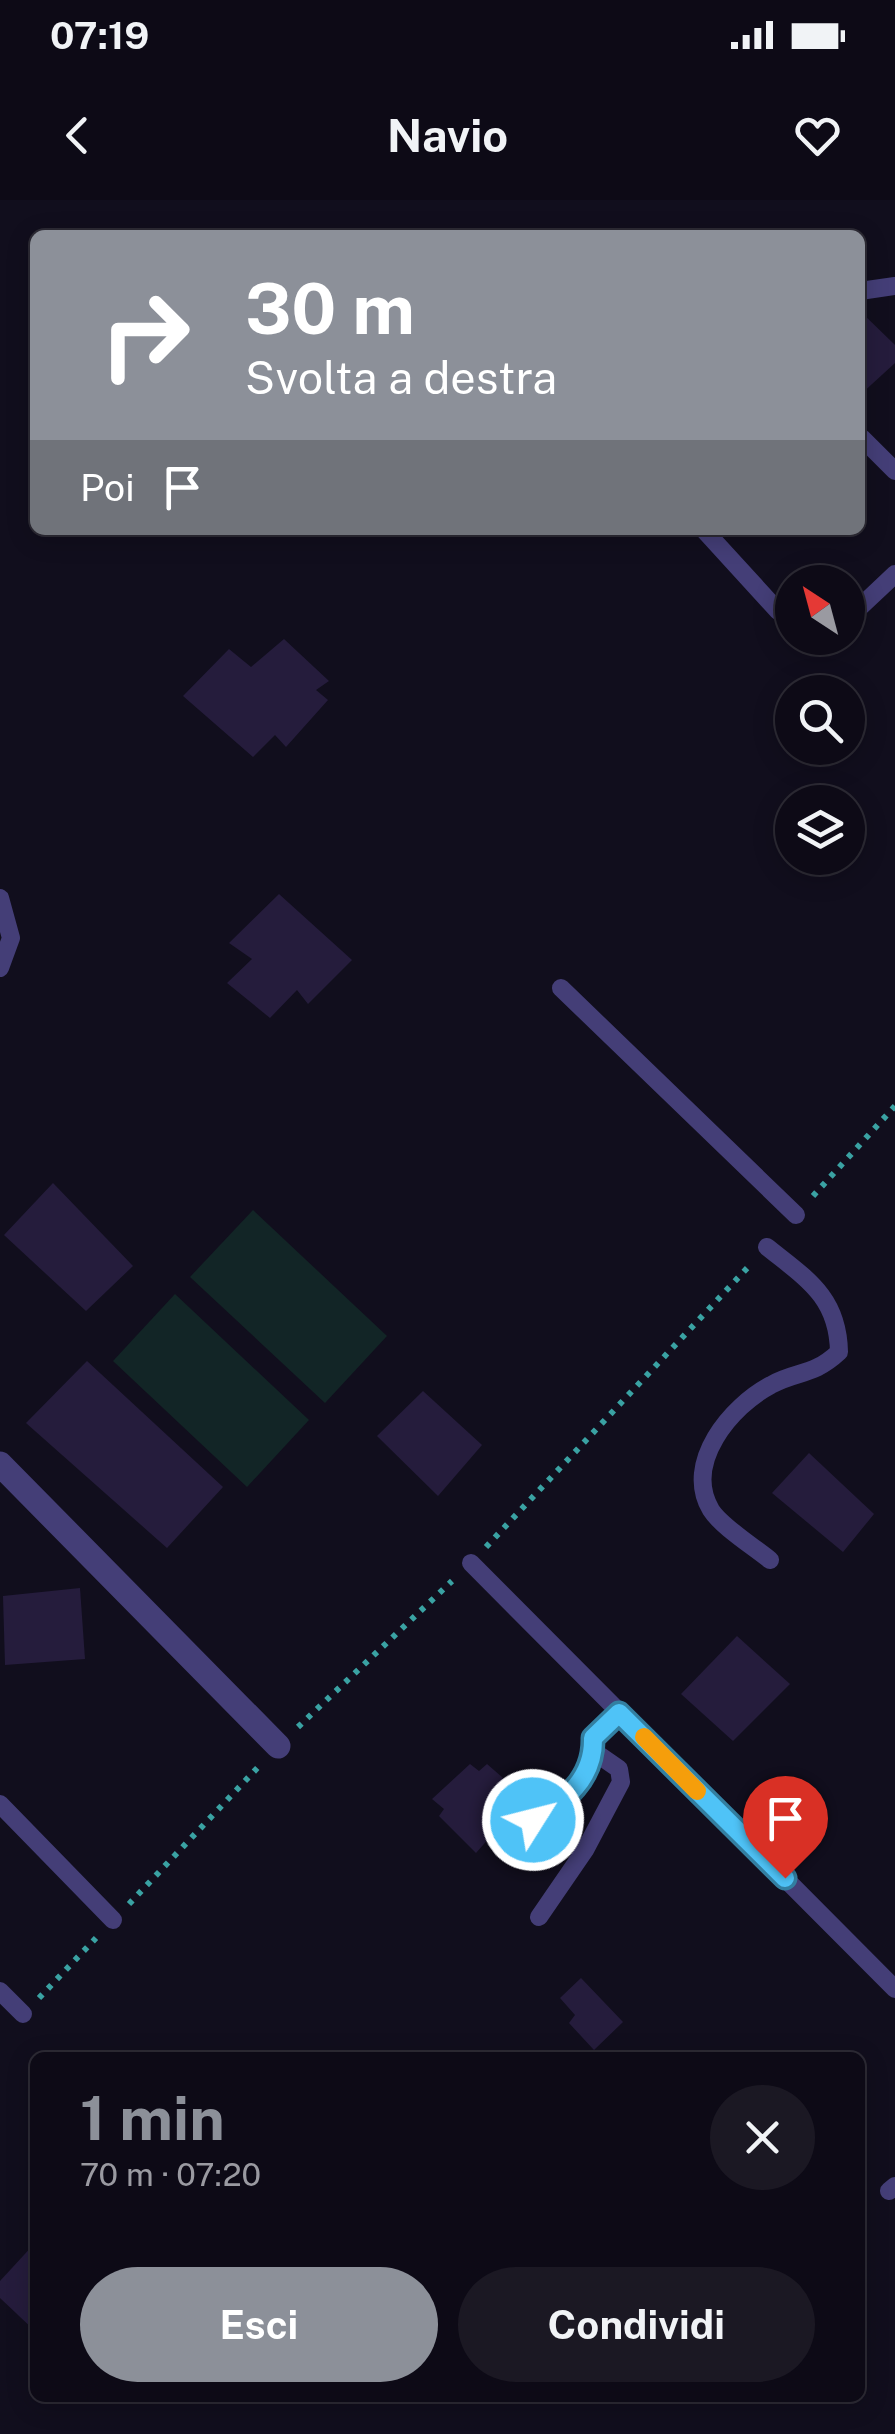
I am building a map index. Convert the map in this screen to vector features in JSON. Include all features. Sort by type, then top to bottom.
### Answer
[{"type":"street","points":[[0,1464],[278,1746]]},
{"type":"lane","points":[[865,290],[895,286]]},
{"type":"lane","points":[[865,441],[895,471]]},
{"type":"lane","points":[[709,535],[775,607]]},
{"type":"lane","points":[[865,603],[895,574]]},
{"type":"lane","points":[[0,898],[11,938],[0,968]]},
{"type":"lane","points":[[561,988],[796,1214]]},
{"type":"lane","points":[[767,1247],[829,1302],[839,1330],[839,1352],[821,1369],[774,1382],[745,1401],[723,1426],[710,1451],[702,1484],[712,1512],[770,1560]]},
{"type":"lane","points":[[471,1563],[895,1989]]},
{"type":"lane","points":[[533,1820],[558,1806],[578,1786],[591,1764],[593,1738],[619,1713]]},
{"type":"lane","points":[[539,1917],[584,1850],[621,1782],[620,1769],[593,1751]]},
{"type":"lane","points":[[0,1804],[113,1920]]},
{"type":"lane","points":[[0,1992],[24,2014]]},
{"type":"path","points":[[796,1214],[895,1106]]},
{"type":"path","points":[[24,2014],[278,1746],[471,1563],[767,1247]]},
{"type":"green space","points":[[253,1210],[387,1336],[325,1403],[190,1277]]},
{"type":"green space","points":[[175,1294],[309,1420],[247,1487],[113,1361]]},
{"type":"building","points":[[865,316],[895,345],[895,363],[865,390]]},
{"type":"building","points":[[284,639],[329,681],[316,690],[328,700],[286,747],[275,735],[253,757],[183,696],[229,649],[251,667]]},
{"type":"building","points":[[279,894],[352,960],[308,1004],[297,990],[270,1018],[227,983],[252,959],[229,943]]},
{"type":"building","points":[[53,1183],[133,1266],[86,1311],[4,1235]]},
{"type":"building","points":[[87,1361],[223,1487],[167,1548],[26,1423]]},
{"type":"building","points":[[423,1391],[482,1445],[438,1496],[377,1436]]},
{"type":"building","points":[[809,1453],[874,1514],[843,1552],[772,1493]]},
{"type":"building","points":[[80,1588],[85,1659],[5,1665],[3,1596]]},
{"type":"building","points":[[737,1636],[790,1684],[733,1741],[681,1694]]},
{"type":"building","points":[[470,1764],[479,1771],[487,1764],[525,1797],[476,1853],[439,1816],[444,1809],[432,1799]]},
{"type":"building","points":[[581,1978],[623,2022],[594,2050],[569,2023],[575,2015],[560,1998]]},
{"type":"building","points":[[30,2248],[30,2326],[0,2298],[0,2281]]},
{"type":"slow traffic","points":[[644,1737],[697,1791]]},
{"type":"route","points":[[533,1820],[558,1806],[578,1786],[591,1764],[593,1738],[619,1713],[785,1878]]}]
